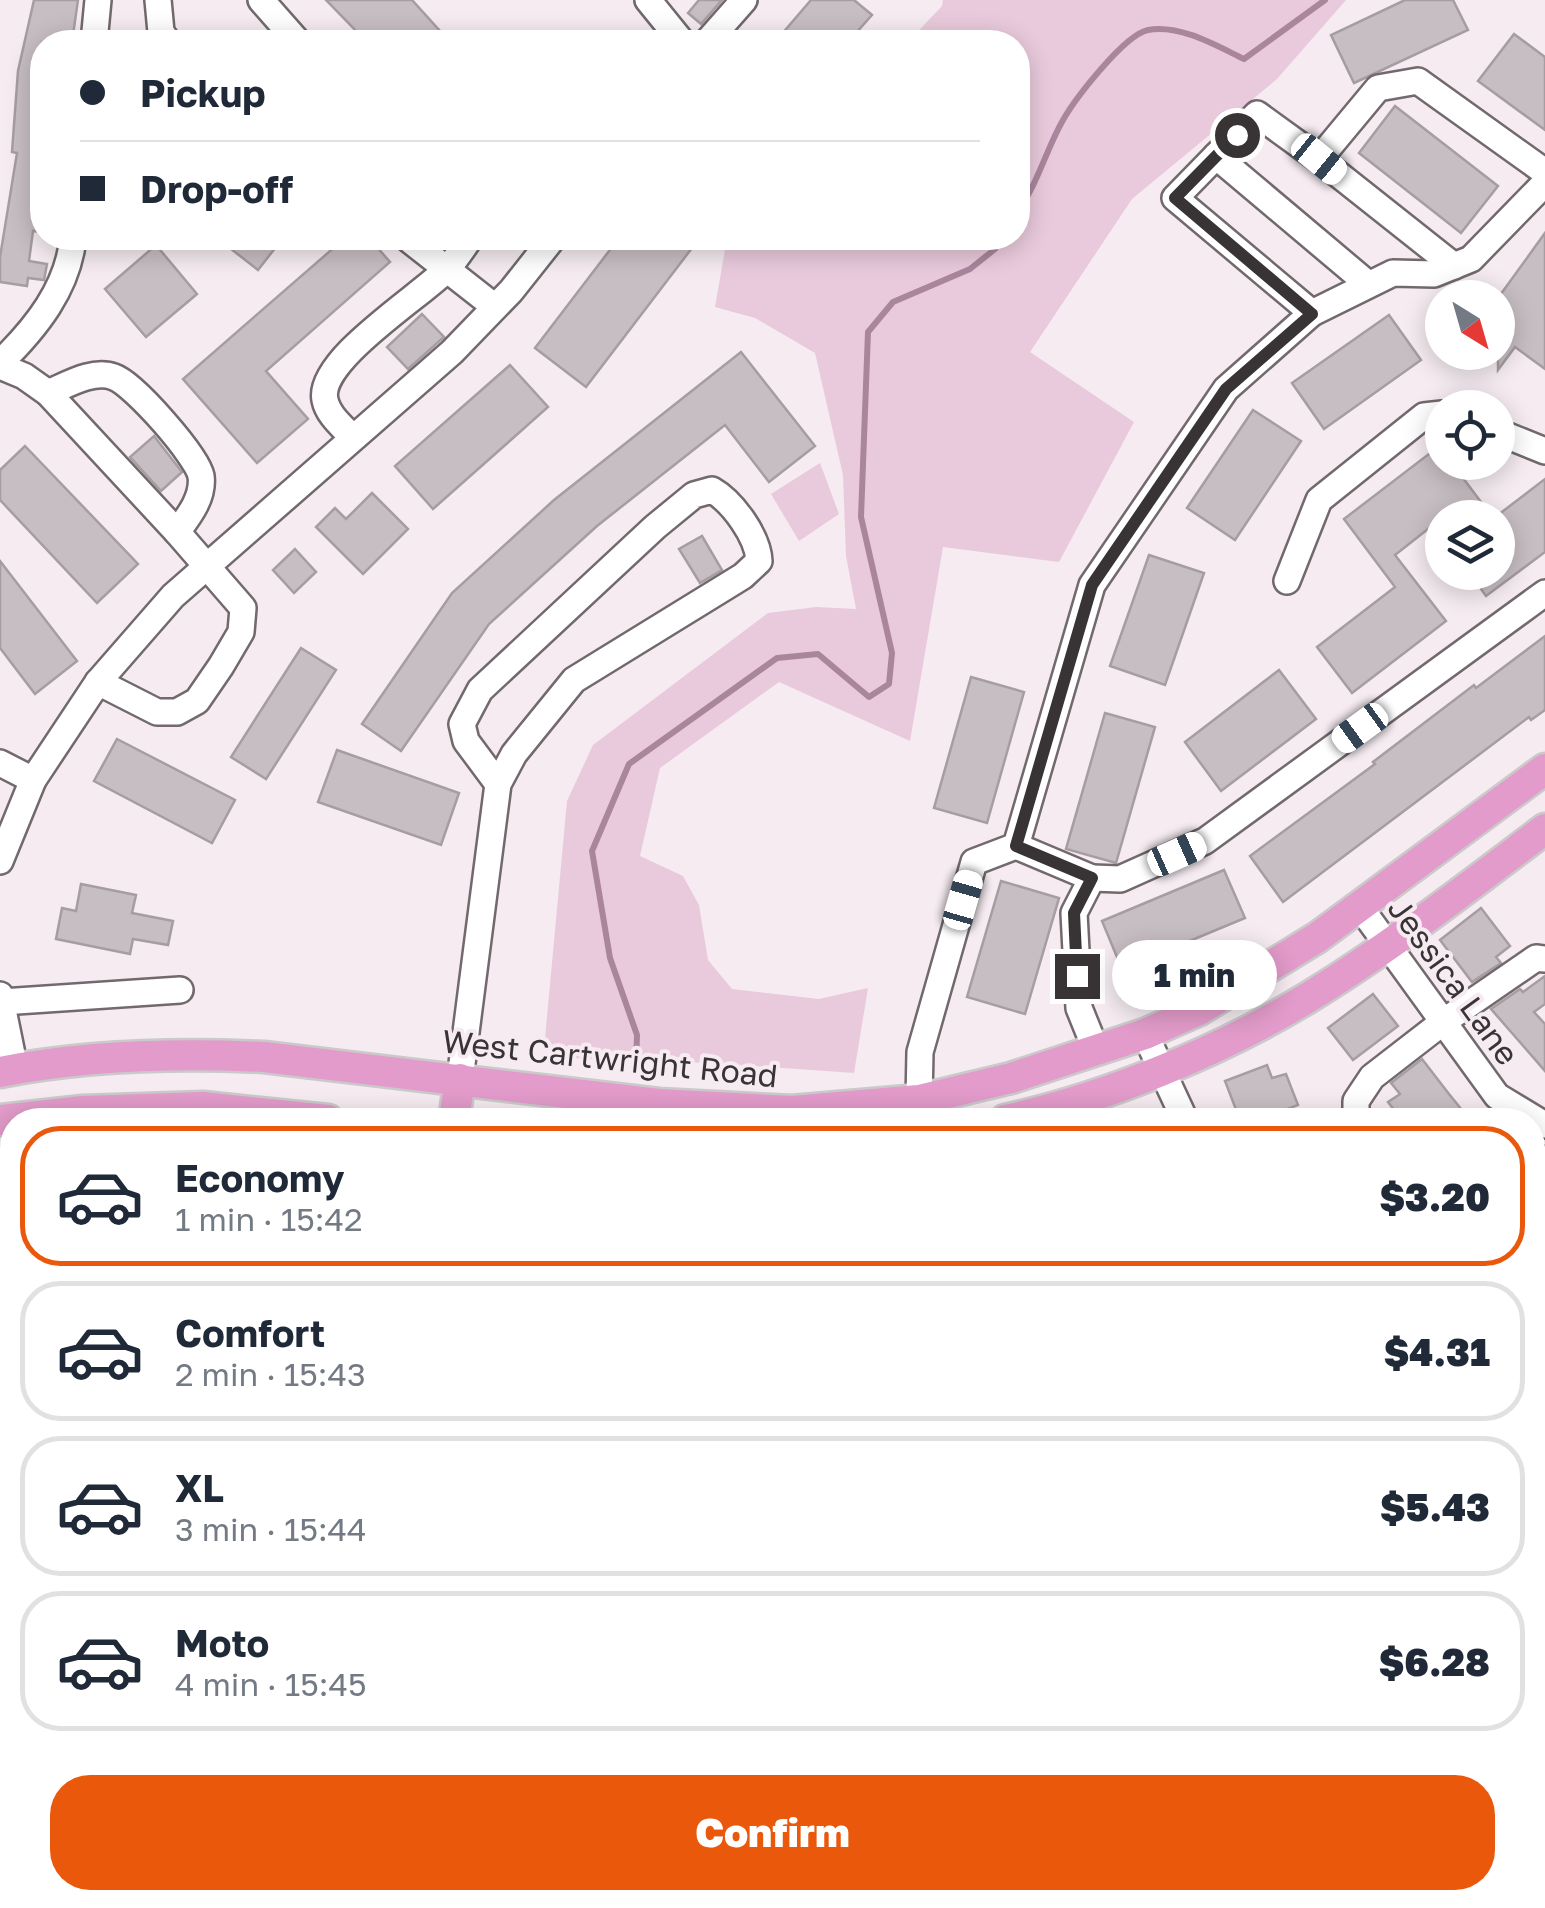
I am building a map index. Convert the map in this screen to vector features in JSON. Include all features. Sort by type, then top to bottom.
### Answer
[{"type":"main road","name":"West Cartwright Road","points":[[856,1108],[919,1100],[1011,1078],[1145,1034],[1199,1010],[1318,937],[1545,769]]},
{"type":"main road","points":[[1043,1108],[1162,1070],[1290,1008],[1388,946],[1545,829]]},
{"type":"main road","name":"West Cartwright Road","points":[[7,1071],[82,1060],[198,1054],[264,1058],[703,1108]]},
{"type":"main road","points":[[7,1071],[12,1108]]},
{"type":"main road","points":[[456,1108],[460,1079]]},
{"type":"main road","points":[[164,1108],[214,1108]]},
{"type":"street","points":[[95,30],[98,0]]},
{"type":"street","points":[[158,0],[161,30]]},
{"type":"street","points":[[260,0],[287,30]]},
{"type":"street","points":[[648,0],[672,30]]},
{"type":"street","points":[[718,30],[744,0]]},
{"type":"street","points":[[1319,159],[1378,88],[1418,81],[1545,172]]},
{"type":"street","points":[[1312,314],[1175,198],[1258,114],[1454,266]]},
{"type":"street","points":[[1216,156],[1368,284]]},
{"type":"street","points":[[1016,846],[1092,585],[1226,389],[1312,314],[1393,274],[1434,274],[1470,258],[1545,183]]},
{"type":"street","points":[[72,250],[59,290],[27,337],[0,364],[48,392],[178,532],[242,608],[241,632],[197,702],[178,712],[157,712],[98,682]]},
{"type":"street","points":[[422,250],[495,307]]},
{"type":"street","points":[[352,437],[331,414],[324,398],[328,375],[386,318],[447,269],[461,250]]},
{"type":"street","points":[[0,862],[32,780],[98,682],[173,596],[452,352],[542,250]]},
{"type":"street","points":[[48,392],[90,376],[114,377],[137,394],[174,434],[201,474],[199,497],[178,532]]},
{"type":"street","points":[[1286,582],[1320,500],[1425,416]]},
{"type":"street","points":[[1515,439],[1545,451]]},
{"type":"street","points":[[460,1079],[498,784],[514,754],[574,680],[744,576],[759,561],[751,534],[721,495],[712,490],[694,495],[480,690],[462,724],[466,741],[498,784]]},
{"type":"street","points":[[919,1100],[920,1052],[974,862],[1016,846],[1092,878],[1120,879],[1206,841],[1545,593]]},
{"type":"street","points":[[0,764],[32,780]]},
{"type":"street","points":[[1092,878],[1074,913],[1079,1008],[1096,1050]]},
{"type":"street","name":"Jessica Lane","points":[[1360,907],[1496,1096],[1517,1108]]},
{"type":"street","points":[[1356,1108],[1356,1101],[1372,1076],[1536,958],[1545,958]]},
{"type":"street","points":[[7,1071],[1,999],[180,990]]},
{"type":"street","points":[[1145,1034],[1179,1108]]},
{"type":"shaded area","points":[[943,0],[1346,0],[1277,79],[1132,199],[1030,352],[1134,422],[1059,562],[943,547],[910,741],[779,682],[660,768],[640,856],[683,876],[699,905],[708,960],[732,989],[819,999],[868,988],[854,1073],[567,1058],[544,1049],[567,801],[593,745],[768,613],[816,607],[856,609],[846,556],[843,475],[815,353],[755,318],[715,307],[725,250],[1030,250],[1030,30],[919,30]]},
{"type":"shaded area","points":[[820,463],[839,514],[799,541],[771,494]]},
{"type":"building","points":[[34,0],[78,0],[74,30],[30,30],[29,261],[47,264],[44,280],[28,278],[27,286],[0,282],[0,257],[17,153],[12,152],[18,71]]},
{"type":"building","points":[[326,0],[412,0],[439,30],[355,30]]},
{"type":"building","points":[[699,0],[722,0],[701,24],[688,13]]},
{"type":"building","points":[[811,0],[854,0],[872,15],[859,30],[785,30]]},
{"type":"building","points":[[1405,0],[1453,0],[1468,30],[1354,83],[1331,35]]},
{"type":"building","points":[[1514,34],[1545,57],[1545,130],[1478,81]]},
{"type":"building","points":[[1395,106],[1498,186],[1461,233],[1359,153]]},
{"type":"building","points":[[1545,233],[1545,369],[1515,347],[1515,280],[1511,280]]},
{"type":"building","points":[[150,250],[160,250],[197,294],[146,337],[105,289]]},
{"type":"building","points":[[232,250],[274,250],[258,270]]},
{"type":"building","points":[[331,250],[380,250],[390,262],[266,371],[308,419],[257,463],[183,379]]},
{"type":"building","points":[[610,250],[690,250],[586,387],[535,348]]},
{"type":"building","points":[[422,314],[444,337],[408,369],[387,347]]},
{"type":"building","points":[[1389,315],[1421,360],[1324,429],[1292,383]]},
{"type":"building","points":[[741,352],[815,446],[769,482],[725,425],[597,526],[489,624],[401,751],[362,724],[452,593],[554,500]]},
{"type":"building","points":[[510,365],[548,407],[433,509],[395,466]]},
{"type":"building","points":[[1253,410],[1301,441],[1235,540],[1187,508]]},
{"type":"building","points":[[154,436],[182,472],[161,491],[130,457]]},
{"type":"building","points":[[25,446],[138,564],[97,603],[0,500],[0,470]]},
{"type":"building","points":[[1425,457],[1425,480],[1464,480],[1480,500],[1425,500],[1425,531],[1395,555],[1446,621],[1352,693],[1317,647],[1395,587],[1344,519]]},
{"type":"building","points":[[1545,479],[1545,552],[1515,574],[1515,502]]},
{"type":"building","points":[[372,493],[408,529],[363,574],[316,527],[335,508],[346,519]]},
{"type":"building","points":[[702,536],[722,570],[700,583],[679,549]]},
{"type":"building","points":[[295,549],[316,572],[294,593],[273,570]]},
{"type":"building","points":[[1149,555],[1204,573],[1165,685],[1110,666]]},
{"type":"building","points":[[0,561],[77,661],[35,694],[0,648]]},
{"type":"building","points":[[1545,636],[1545,710],[1531,720],[1529,717],[1283,902],[1250,856],[1474,685],[1476,688]]},
{"type":"building","points":[[301,648],[336,670],[266,779],[231,757]]},
{"type":"building","points":[[1279,670],[1316,719],[1221,791],[1185,742]]},
{"type":"building","points":[[971,677],[1024,692],[987,823],[934,808]]},
{"type":"building","points":[[1105,713],[1155,727],[1116,863],[1066,849]]},
{"type":"building","points":[[117,739],[235,800],[212,843],[94,781]]},
{"type":"building","points":[[337,750],[459,793],[441,845],[318,802]]},
{"type":"building","points":[[1224,870],[1245,918],[1122,969],[1102,921]]},
{"type":"building","points":[[1001,881],[1059,898],[1025,1014],[967,997]]},
{"type":"building","points":[[81,884],[136,895],[132,913],[173,921],[168,945],[133,939],[130,954],[56,939],[62,908],[76,911]]},
{"type":"building","points":[[1481,908],[1510,946],[1496,957],[1501,963],[1472,982],[1440,940]]},
{"type":"building","points":[[1545,976],[1545,1004],[1534,1012],[1545,1024],[1545,1071],[1491,1009]]},
{"type":"building","points":[[1373,994],[1398,1026],[1353,1060],[1328,1028]]},
{"type":"building","points":[[1422,1059],[1461,1108],[1393,1108],[1388,1102],[1400,1094],[1391,1083]]},
{"type":"building","points":[[1267,1065],[1272,1078],[1286,1074],[1298,1105],[1235,1108],[1225,1081]]},
{"type":"waterway","points":[[1030,191],[1069,110],[1101,69],[1138,34],[1173,30],[1244,59],[1325,0]]},
{"type":"waterway","points":[[636,1065],[637,1035],[610,958],[592,851],[629,764],[777,658],[818,654],[869,697],[889,684],[892,653],[861,517],[868,332],[893,302],[970,269],[994,250]]},
{"type":"route","points":[[1077,976],[1074,913],[1092,878],[1016,846],[1092,585],[1226,389],[1312,314],[1175,198],[1237,135]]}]
